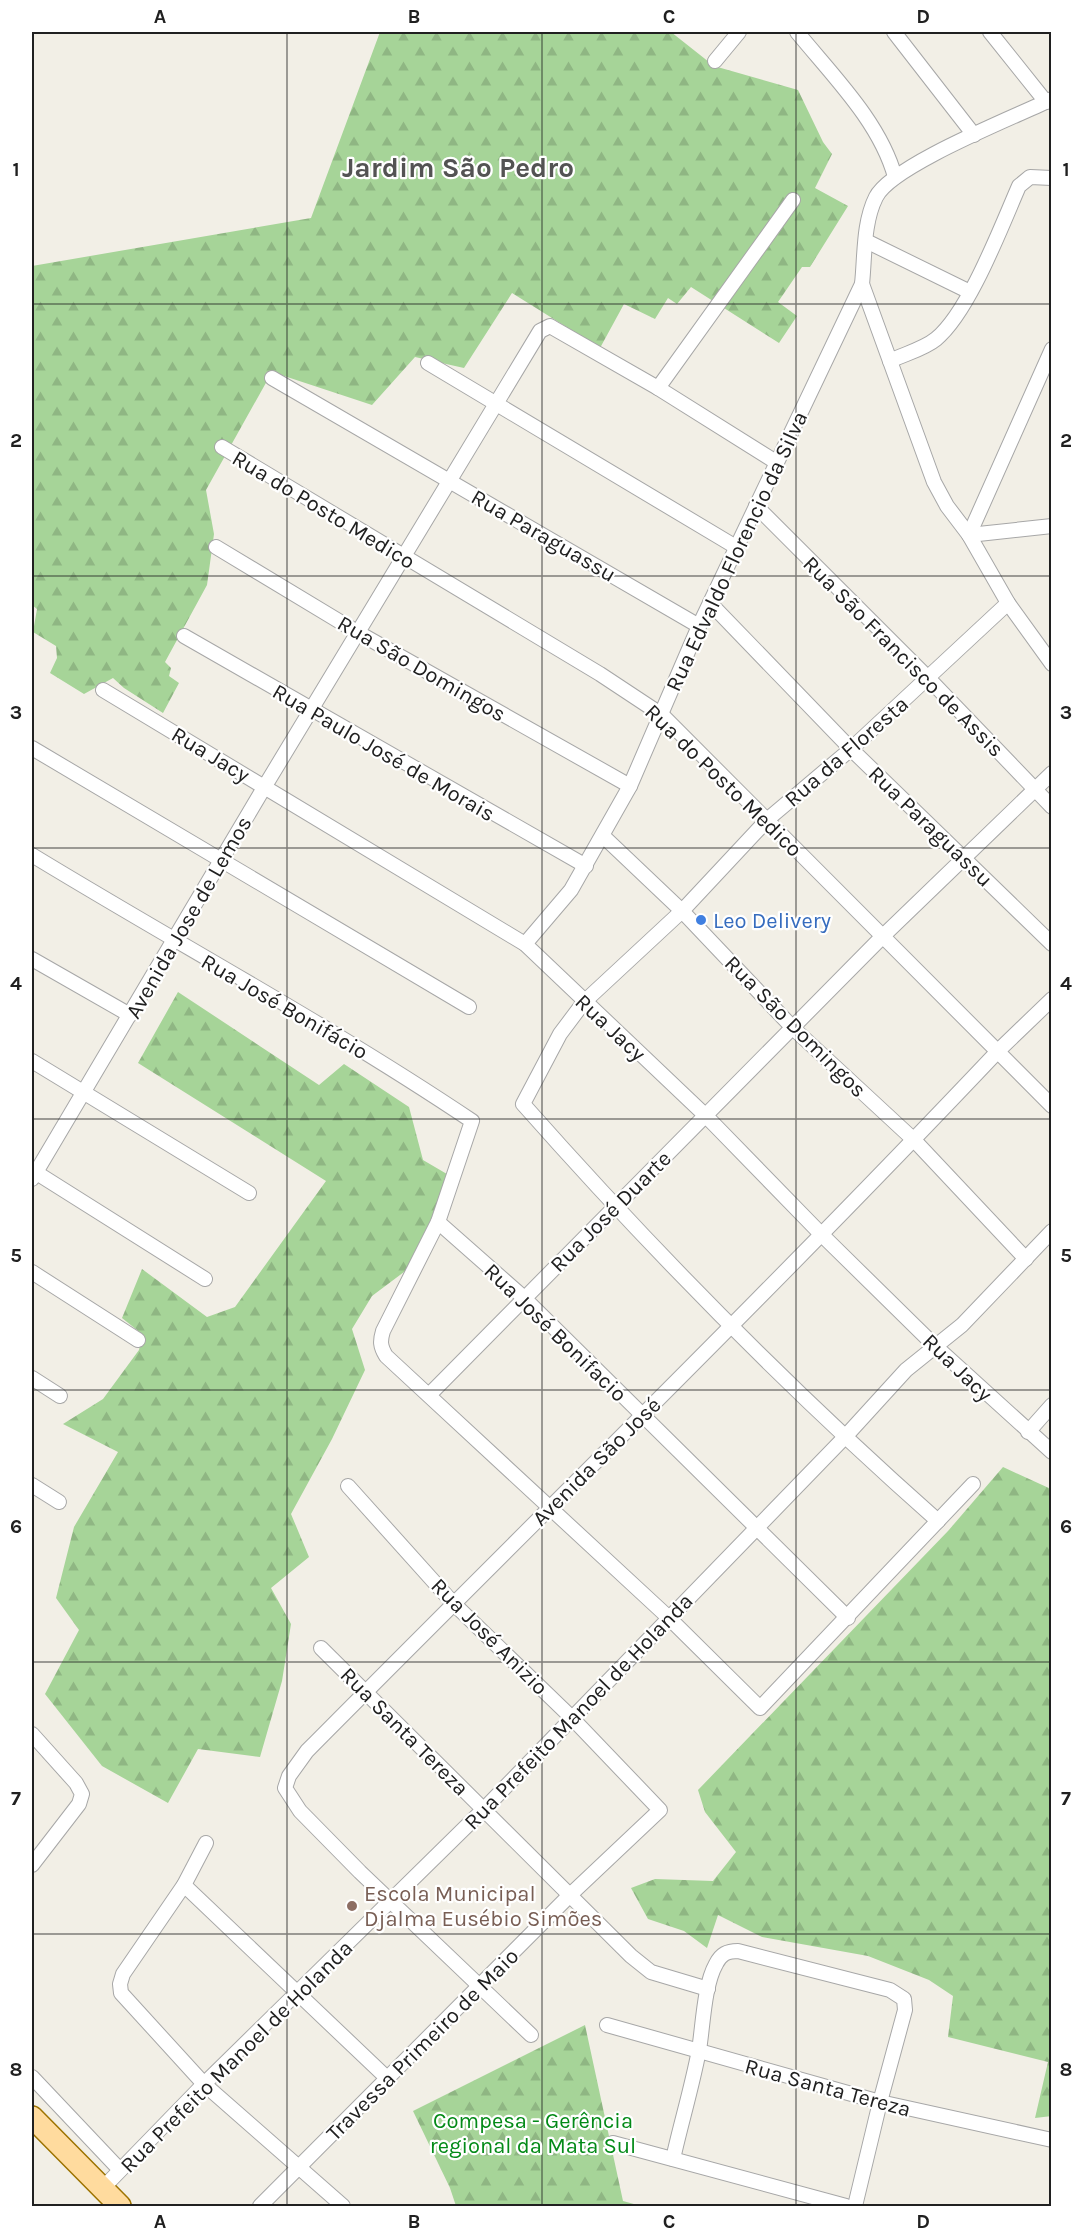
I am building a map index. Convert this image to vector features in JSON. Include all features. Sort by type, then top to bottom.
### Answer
[{"type":"main road","points":[[32,2117],[120,2206]]},
{"type":"street","points":[[715,61],[739,32]]},
{"type":"street","points":[[797,32],[856,106],[885,148],[895,177],[974,135],[1049,100],[990,32]]},
{"type":"street","points":[[894,32],[974,135]]},
{"type":"street","name":"Rua Edvaldo Florencio da Silva","points":[[525,944],[571,890],[630,786],[699,626],[862,284],[871,208],[877,195],[895,177]]},
{"type":"street","points":[[890,361],[935,341],[970,292],[1019,186],[1030,177],[1052,178]]},
{"type":"street","points":[[776,462],[658,388],[793,200]]},
{"type":"street","points":[[866,241],[970,292]]},
{"type":"street","points":[[862,284],[934,482],[947,506],[969,535],[1008,603],[1052,664]]},
{"type":"street","name":"Avenida Jose de Lemos","points":[[33,1174],[84,1093],[357,632],[498,404],[540,331],[550,326],[658,388]]},
{"type":"street","points":[[969,535],[1052,350]]},
{"type":"street","points":[[428,363],[736,548]]},
{"type":"street","name":"Rua Paraguassu","points":[[272,378],[699,626]]},
{"type":"street","name":"Rua do Posto Medico","points":[[222,447],[600,674],[662,715],[999,1050],[1052,1106]]},
{"type":"street","name":"Rua São Francisco de Assis","points":[[756,506],[928,678],[1052,807]]},
{"type":"street","points":[[969,535],[1052,526]]},
{"type":"street","name":"Rua São Domingos","points":[[216,547],[357,632],[630,786]]},
{"type":"street","name":"Rua Paraguassu","points":[[710,603],[851,749],[1052,944]]},
{"type":"street","name":"Rua da Floresta","points":[[615,1207],[523,1104],[560,1034],[584,1002],[681,911],[768,819],[851,749],[1008,603]]},
{"type":"street","name":"Rua Paulo José de Morais","points":[[184,636],[586,866]]},
{"type":"street","name":"Rua Jacy","points":[[103,690],[525,944],[706,1116],[935,1346],[1052,1452]]},
{"type":"street","points":[[32,748],[469,1007]]},
{"type":"street","points":[[963,857],[1052,773]]},
{"type":"street","name":"Rua São Domingos","points":[[603,836],[681,911],[793,1028],[914,1140],[1026,1258]]},
{"type":"street","name":"Rua José Bonifácio","points":[[32,855],[174,942],[415,1082],[472,1121],[438,1222]]},
{"type":"street","name":"Rua José Duarte","points":[[429,1395],[523,1297],[963,857]]},
{"type":"street","points":[[32,958],[130,1015]]},
{"type":"street","points":[[914,1140],[999,1050],[1052,999]]},
{"type":"street","points":[[32,1061],[249,1193]]},
{"type":"street","name":"Avenida São José","points":[[391,1902],[300,1811],[285,1788],[289,1776],[308,1752],[453,1603],[733,1325],[820,1233],[914,1140]]},
{"type":"street","points":[[33,1174],[205,1278]]},
{"type":"street","points":[[615,1207],[844,1438],[938,1521]]},
{"type":"street","points":[[438,1222],[382,1331],[380,1341],[386,1356],[669,1617],[760,1708],[973,1484]]},
{"type":"street","name":"Rua José Bonifacio","points":[[438,1222],[523,1297],[848,1618]]},
{"type":"street","name":"Rua Prefeito Manoel de Holanda","points":[[102,2189],[204,2084],[484,1809],[844,1438],[906,1370],[962,1325],[1052,1231]]},
{"type":"street","points":[[32,1272],[138,1340]]},
{"type":"street","points":[[32,1378],[60,1396]]},
{"type":"street","points":[[1028,1432],[1052,1405]]},
{"type":"street","points":[[32,1485],[59,1502]]},
{"type":"street","name":"Rua José Anizio","points":[[348,1486],[453,1603],[572,1717],[660,1810]]},
{"type":"street","name":"Rua Santa Tereza","points":[[321,1648],[631,1956],[651,1972],[708,1989]]},
{"type":"street","points":[[32,1734],[76,1783],[82,1794],[78,1804],[32,1865]]},
{"type":"street","name":"Travessa Primeiro de Maio","points":[[300,2168],[570,1894],[660,1810]]},
{"type":"street","points":[[206,1843],[184,1885],[123,1974],[120,1984],[121,1993],[204,2084],[343,2206]]},
{"type":"street","points":[[184,1885],[388,2079]]},
{"type":"street","points":[[391,1902],[481,1985],[531,2035]]},
{"type":"street","points":[[672,2159],[698,2053],[708,1989],[714,1965],[721,1956],[728,1951],[738,1951],[890,1990],[904,1999],[905,2010],[855,2206]]},
{"type":"street","name":"Rua Santa Tereza","points":[[607,2025],[698,2053],[880,2102],[1052,2140]]},
{"type":"street","points":[[32,2077],[120,2170]]},
{"type":"street","points":[[613,2143],[846,2206]]},
{"type":"street","points":[[260,2206],[300,2168]]},
{"type":"green space","points":[[380,32],[671,32],[714,66],[798,90],[823,142],[832,154],[815,188],[848,206],[810,267],[802,267],[778,302],[797,316],[779,343],[691,287],[677,304],[668,298],[655,319],[624,304],[600,348],[512,293],[464,368],[415,357],[372,405],[272,372],[206,490],[214,534],[207,585],[165,662],[171,668],[169,676],[179,683],[163,713],[124,688],[113,678],[84,694],[50,673],[57,658],[56,646],[33,632],[37,609],[32,605],[32,266],[311,218]]},
{"type":"green space","points":[[178,992],[319,1085],[344,1064],[409,1107],[423,1160],[452,1177],[412,1266],[372,1296],[352,1329],[365,1370],[332,1439],[291,1514],[309,1557],[271,1588],[291,1624],[282,1681],[260,1757],[198,1749],[168,1803],[102,1766],[45,1694],[79,1630],[56,1598],[74,1527],[118,1452],[63,1424],[103,1399],[139,1350],[142,1334],[122,1318],[142,1269],[207,1317],[235,1307],[326,1181],[138,1063]]},
{"type":"green space","points":[[1003,1467],[1051,1489],[1052,1706],[1049,1710],[1052,1718],[1052,2116],[1035,2118],[1048,2062],[948,2037],[953,1996],[929,1980],[868,1956],[762,1937],[718,1915],[707,1948],[684,1931],[648,1919],[631,1888],[655,1879],[713,1881],[736,1852],[705,1812],[698,1790],[948,1531]]},
{"type":"green space","name":"Compesa - Gerência regional da Mata Sul","points":[[585,2025],[623,2201],[641,2206],[456,2206],[450,2188],[413,2111]]},
{"type":"place","name":"Leo Delivery","points":[[701,920]]},
{"type":"place","name":"Escola Municipal Djalma Eusébio Simões","points":[[352,1906]]},
{"type":"district","name":"Jardim São Pedro","points":[[458,167]]}]
